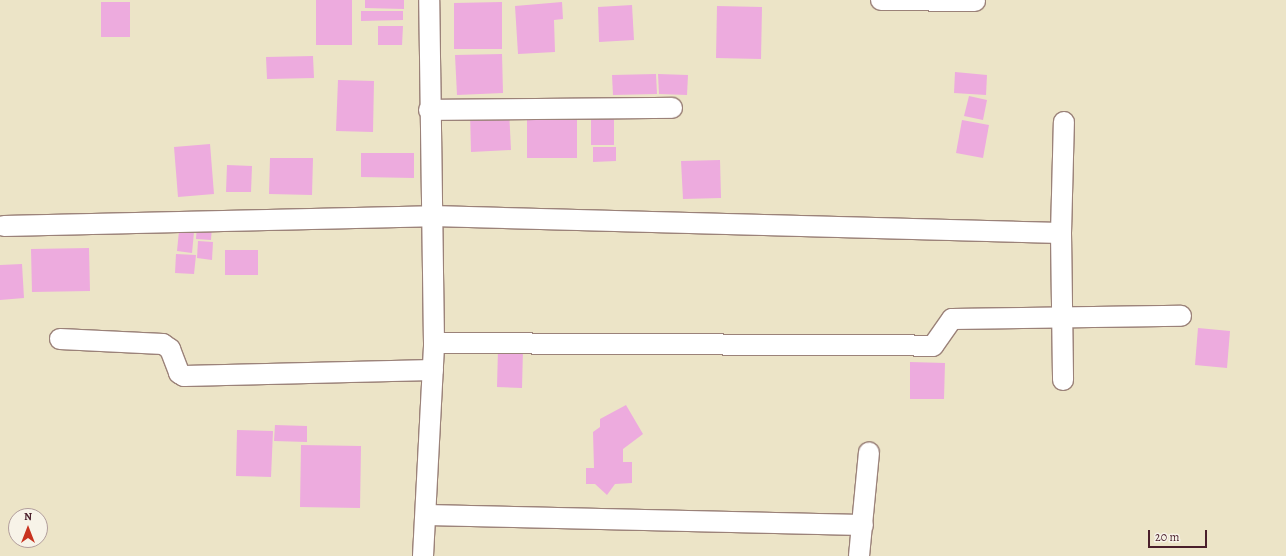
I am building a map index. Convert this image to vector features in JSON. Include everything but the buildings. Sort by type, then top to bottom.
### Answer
[{"type":"street","points":[[424,556],[434,343],[429,110],[429,0]]},
{"type":"street","points":[[881,0],[975,1]]},
{"type":"street","points":[[429,110],[672,108]]},
{"type":"street","points":[[1063,380],[1061,233],[1064,122]]},
{"type":"street","points":[[4,226],[432,216],[1061,233]]},
{"type":"street","points":[[434,343],[932,346],[952,319],[1062,316],[1181,316]]},
{"type":"street","points":[[60,339],[163,344],[170,349],[179,373],[184,376],[433,370]]},
{"type":"street","points":[[859,556],[869,452]]},
{"type":"street","points":[[426,515],[863,525]]}]
